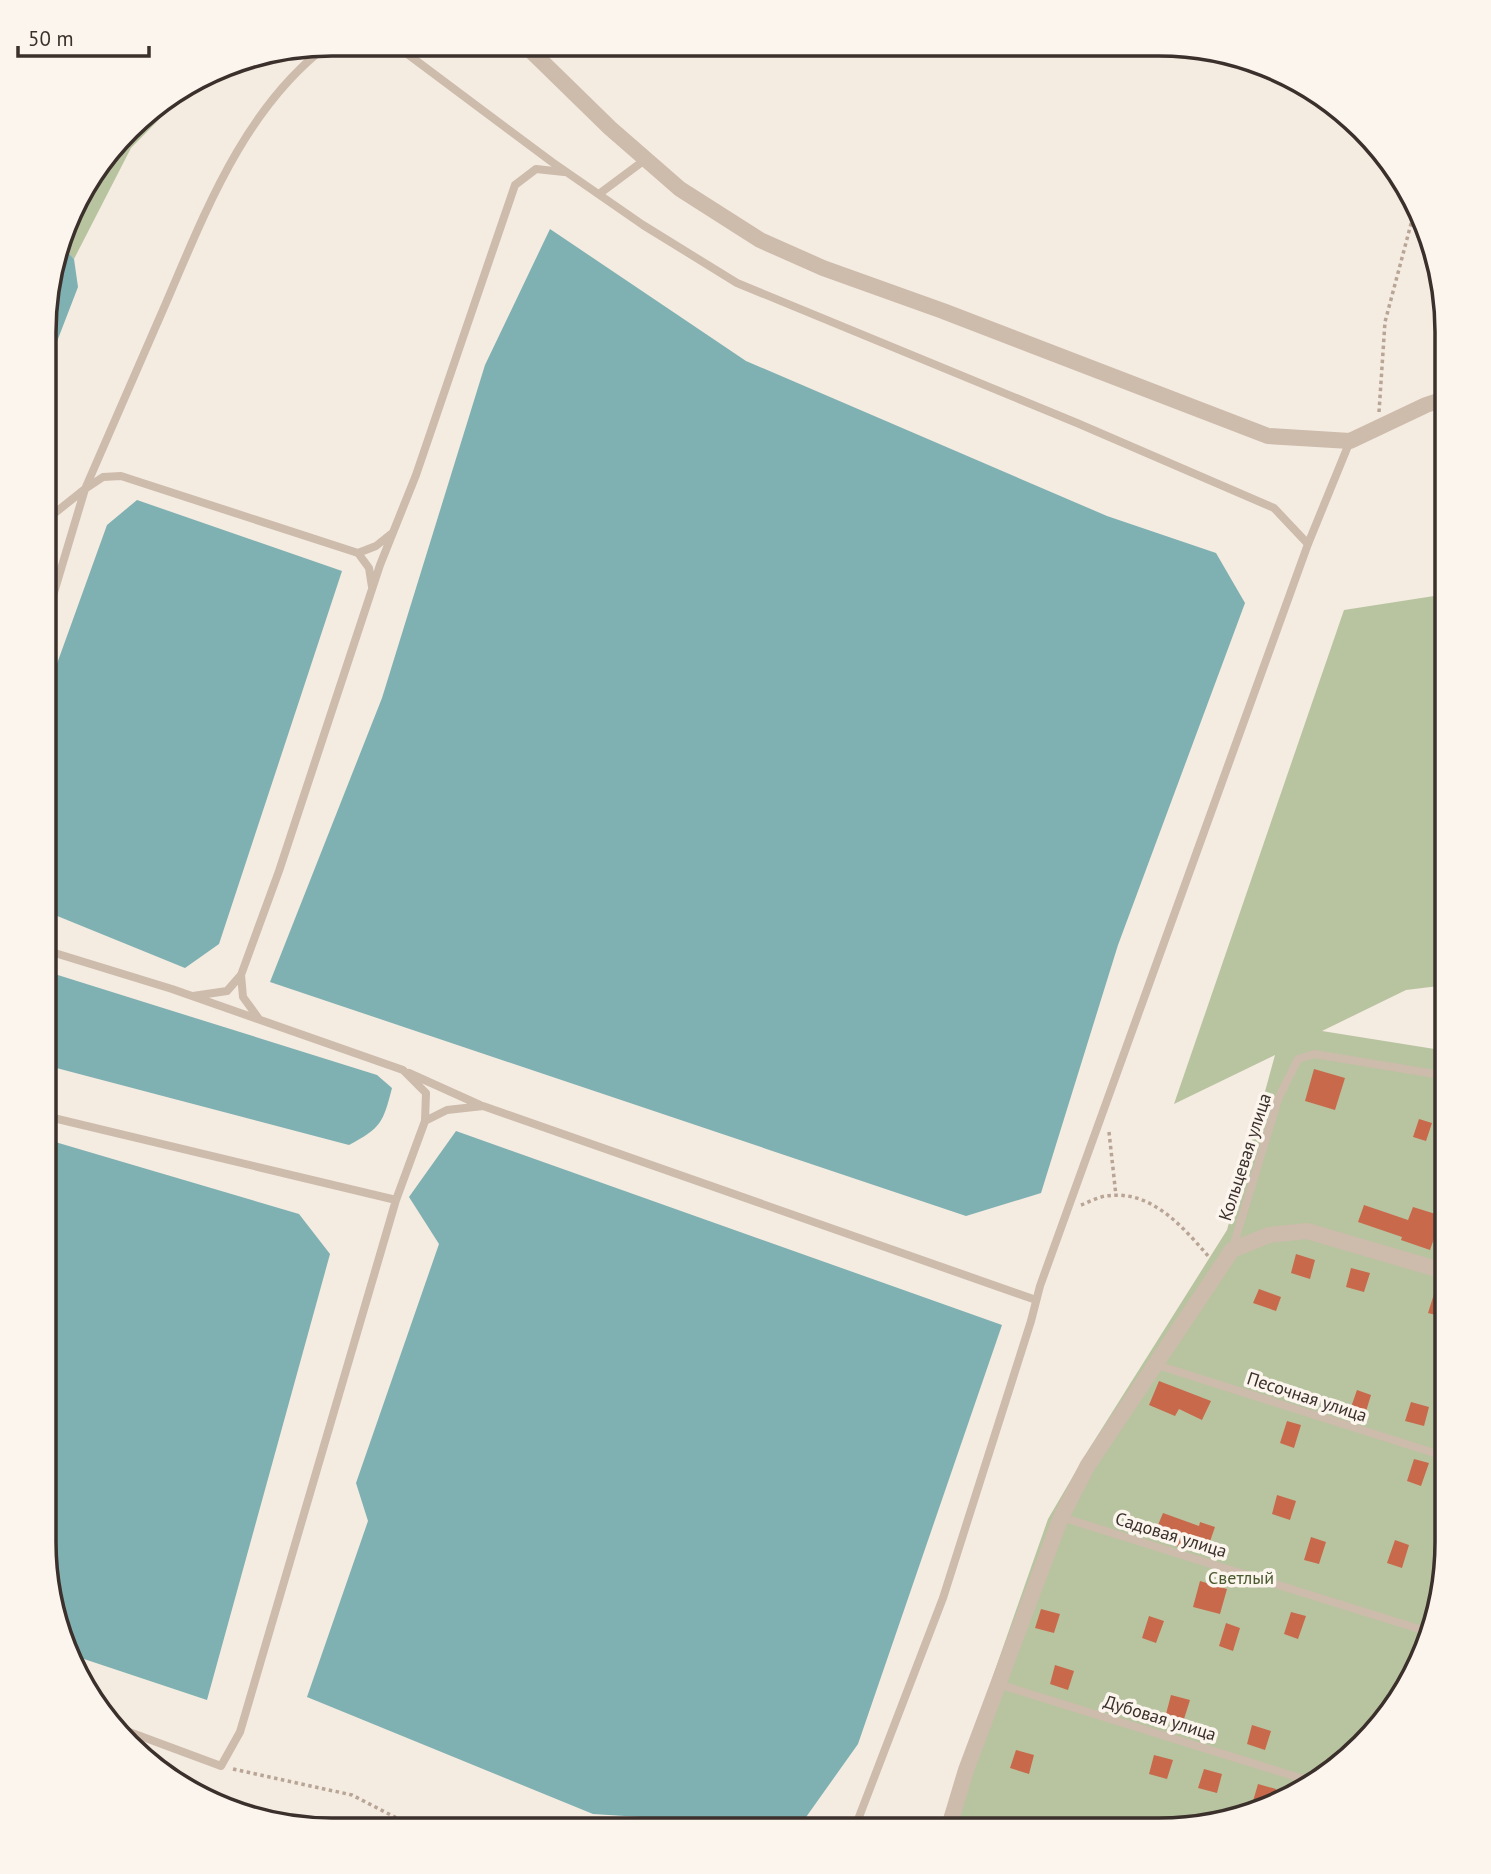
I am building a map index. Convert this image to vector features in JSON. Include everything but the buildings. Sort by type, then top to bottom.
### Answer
[{"type":"street","points":[[536,56],[610,128],[680,189],[760,240],[823,268],[943,311],[1268,436],[1350,441],[1435,402]]},
{"type":"street","points":[[952,1818],[966,1770],[1061,1517],[1088,1465],[1232,1250],[1269,1235],[1307,1231],[1435,1268]]},
{"type":"lane","points":[[410,56],[567,173],[642,225],[737,283],[1077,423],[1274,508],[1308,544]]},
{"type":"lane","points":[[56,586],[85,489],[212,195],[250,130],[295,74],[314,57]]},
{"type":"lane","points":[[599,194],[646,159]]},
{"type":"lane","points":[[191,996],[227,991],[241,975],[279,872],[373,589],[416,475],[515,185],[536,169],[567,173]]},
{"type":"lane","points":[[859,1818],[943,1598],[1036,1300],[1067,1210],[1308,544],[1350,441]]},
{"type":"lane","points":[[56,512],[103,477],[121,476],[358,553],[369,568],[373,589]]},
{"type":"lane","points":[[358,553],[376,547],[394,532]]},
{"type":"lane","points":[[56,953],[191,996],[403,1070],[483,1106],[1036,1300]]},
{"type":"lane","points":[[241,975],[243,997],[261,1021]]},
{"type":"lane","name":"Кольцевая улица","points":[[1232,1250],[1278,1099],[1298,1059],[1314,1054],[1435,1074]]},
{"type":"lane","points":[[134,1734],[221,1766],[240,1732],[396,1200],[425,1121],[426,1093],[403,1070]]},
{"type":"lane","points":[[425,1121],[447,1110],[483,1106]]},
{"type":"lane","points":[[56,1119],[396,1200]]},
{"type":"lane","name":"Песочная улица","points":[[1157,1365],[1435,1453]]},
{"type":"lane","name":"Садовая улица","points":[[1061,1517],[1421,1629]]},
{"type":"lane","name":"Дубовая улица","points":[[998,1684],[1301,1778]]},
{"type":"path","points":[[1378,428],[1385,321],[1412,221]]},
{"type":"path","points":[[1106,1102],[1116,1196]]},
{"type":"path","points":[[1067,1210],[1107,1196],[1141,1198],[1181,1224],[1219,1269]]},
{"type":"path","points":[[221,1766],[352,1796],[395,1818]]},
{"type":"green space","points":[[169,109],[131,148],[74,259],[68,252],[84,210],[102,179],[124,150]]},
{"type":"green space","name":"Светлый","points":[[1435,596],[1435,986],[1406,990],[1322,1031],[1435,1049],[1435,1542],[1433,1578],[1426,1614],[1407,1664],[1389,1695],[1367,1724],[1341,1750],[1312,1772],[1265,1797],[1231,1809],[1195,1816],[943,1818],[1048,1519],[1227,1230],[1275,1055],[1174,1104],[1344,610]]},
{"type":"water","points":[[550,229],[746,361],[1107,516],[1216,553],[1245,603],[1118,945],[1041,1193],[966,1216],[270,982],[382,698],[485,365]]},
{"type":"water","points":[[68,252],[74,259],[78,287],[56,344],[58,296]]},
{"type":"water","points":[[137,500],[342,571],[219,944],[185,968],[56,915],[56,666],[107,525]]},
{"type":"water","points":[[56,974],[377,1075],[392,1088],[383,1117],[368,1134],[349,1145],[56,1068]]},
{"type":"water","points":[[456,1131],[1002,1325],[858,1744],[805,1818],[656,1818],[593,1814],[307,1697],[368,1521],[356,1483],[439,1244],[409,1197]]},
{"type":"water","points":[[56,1142],[299,1214],[330,1254],[207,1700],[81,1658],[65,1614],[58,1578],[56,1542]]}]
